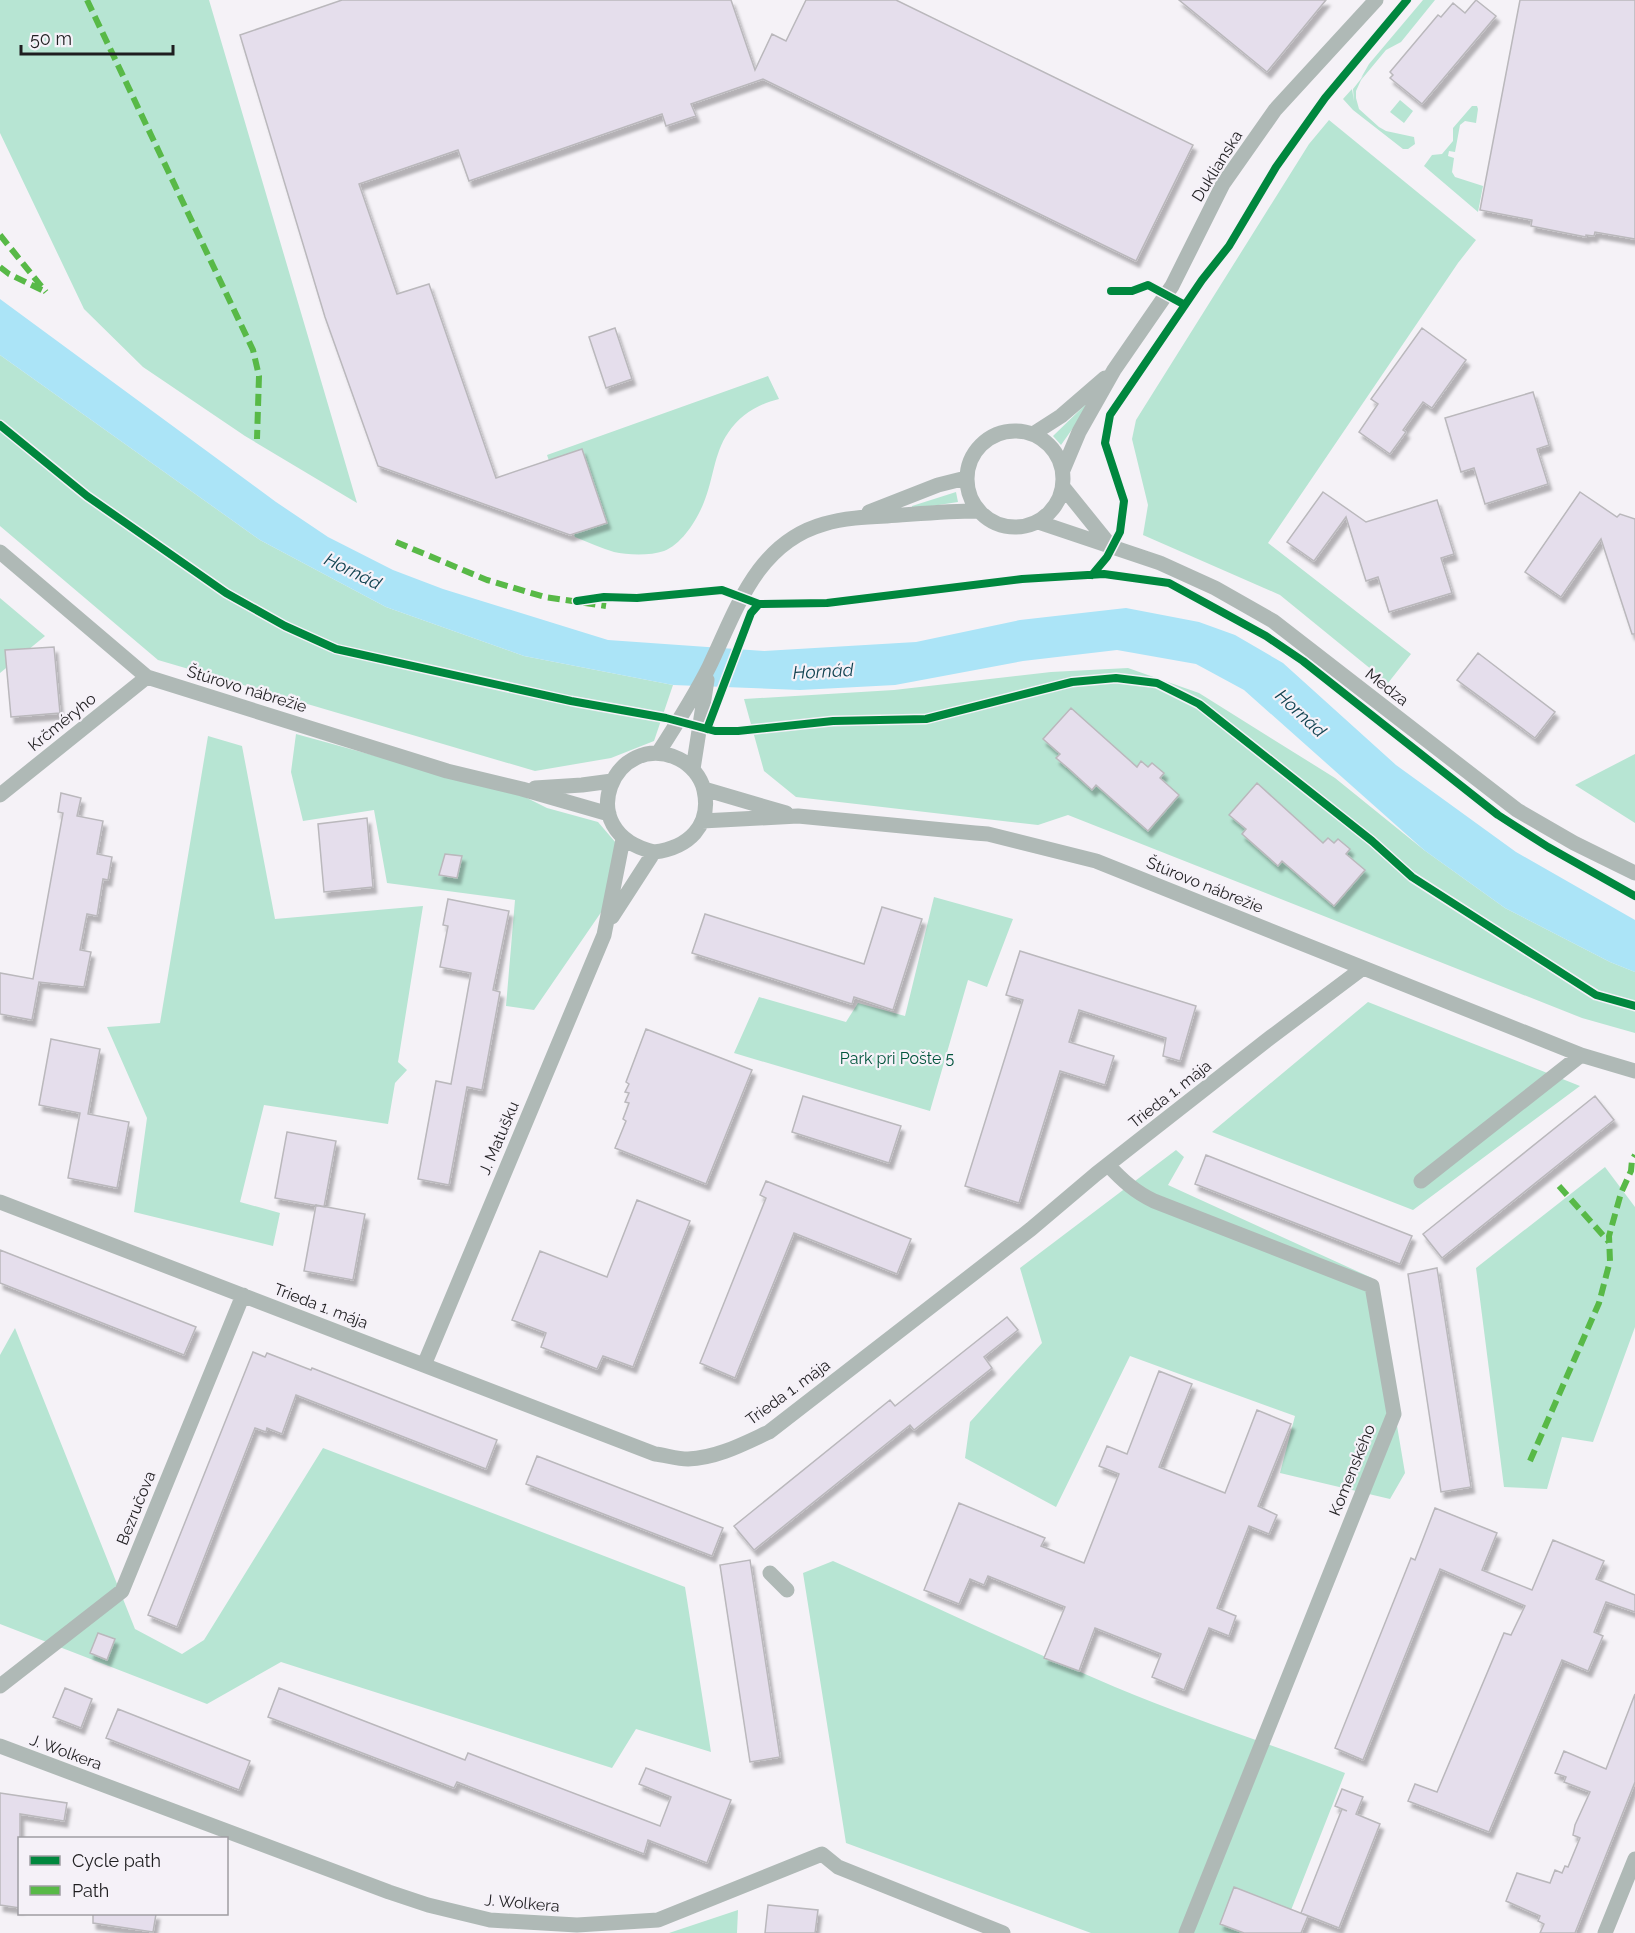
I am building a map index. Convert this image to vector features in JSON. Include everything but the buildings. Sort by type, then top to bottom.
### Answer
[{"type":"street","name":"Duklianska","points":[[1114,370],[1172,286],[1223,184],[1275,110],[1376,0]]},
{"type":"street","points":[[1033,434],[1061,416],[1114,370]]},
{"type":"street","points":[[1063,470],[1079,432],[1114,370]]},
{"type":"street","points":[[1020,431],[1033,434],[1047,442],[1057,455],[1063,470],[1063,487],[1059,501],[1050,513],[1038,522],[1022,528],[1006,527],[990,521],[977,511],[971,501],[966,478],[969,463],[977,449],[985,441],[1007,432],[1020,431]]},
{"type":"street","points":[[852,518],[938,485],[966,478]]},
{"type":"street","points":[[1063,487],[1109,544]]},
{"type":"street","points":[[658,753],[682,718],[728,623],[756,572],[785,542],[822,524],[852,518],[977,511]]},
{"type":"street","name":"Medza","points":[[1038,522],[1160,563],[1215,588],[1273,621],[1518,810],[1574,843],[1635,873]]},
{"type":"street","name":"Štúrovo nábrežie","points":[[0,552],[147,677],[447,771],[522,789]]},
{"type":"street","points":[[693,769],[708,668]]},
{"type":"street","name":"Krčméryho","points":[[0,795],[147,677]]},
{"type":"street","points":[[658,753],[683,761],[693,769],[704,789],[706,805],[702,821],[694,835],[683,844],[669,850],[654,852],[638,848],[623,839],[614,828],[609,814],[608,797],[612,781],[631,760],[658,753]]},
{"type":"street","points":[[522,789],[612,781]]},
{"type":"street","points":[[522,789],[609,814]]},
{"type":"street","points":[[704,789],[798,816]]},
{"type":"street","points":[[702,821],[798,816]]},
{"type":"street","name":"Štúrovo nábrežie","points":[[798,816],[988,834],[1096,861],[1581,1054],[1635,1071]]},
{"type":"street","points":[[607,925],[623,839]]},
{"type":"street","points":[[607,925],[654,852]]},
{"type":"street","name":"J. Matušku","points":[[424,1365],[607,925]]},
{"type":"street","name":"Trieda 1. mája","points":[[0,1202],[655,1454],[688,1459],[728,1451],[769,1432],[1363,968]]},
{"type":"street","points":[[1421,1181],[1581,1054]]},
{"type":"street","name":"Komenského","points":[[1108,1165],[1125,1183],[1154,1202],[1372,1286],[1394,1414],[1186,1933]]},
{"type":"street","name":"Bezručova","points":[[0,1686],[122,1591],[243,1295]]},
{"type":"street","points":[[770,1573],[786,1590]]},
{"type":"street","name":"J. Wolkera","points":[[0,1746],[389,1892],[428,1905],[490,1920],[577,1925],[658,1920],[822,1854],[838,1867],[1004,1933]]},
{"type":"street","points":[[1605,1933],[1635,1859]]},
{"type":"green space","points":[[0,0],[209,0],[357,503],[245,436],[143,367],[84,309],[0,133]]},
{"type":"green space","points":[[1423,0],[1435,0],[1401,42],[1386,50],[1361,80],[1356,91],[1359,109],[1379,127],[1386,131],[1414,137],[1415,144],[1408,149],[1403,149],[1353,110],[1343,99],[1352,89],[1354,101],[1353,89],[1369,64]]},
{"type":"green space","points":[[1400,100],[1413,111],[1404,123],[1390,112]]},
{"type":"green space","points":[[1472,106],[1477,106],[1478,109],[1476,123],[1465,121],[1460,125],[1455,152],[1449,151],[1448,156],[1454,158],[1452,172],[1455,177],[1483,186],[1478,212],[1424,166],[1432,155],[1442,154],[1453,141],[1453,128]]},
{"type":"green space","points":[[1329,120],[1476,240],[1458,263],[1268,543],[1411,654],[1388,683],[1280,595],[1143,535],[1148,505],[1132,439],[1136,420],[1309,144]]},
{"type":"green space","points":[[0,355],[260,540],[386,607],[524,656],[673,685],[654,741],[611,758],[535,771],[158,660],[0,526]]},
{"type":"green space","points":[[768,376],[779,399],[750,411],[728,433],[720,449],[701,509],[693,524],[677,543],[658,553],[632,554],[614,552],[575,537],[547,455]]},
{"type":"green space","points":[[1087,403],[1090,404],[1061,445],[1053,436]]},
{"type":"green space","points":[[956,492],[958,502],[912,509],[912,506]]},
{"type":"green space","points":[[0,598],[45,636],[0,673]]},
{"type":"green space","points":[[1128,668],[1199,693],[1335,778],[1424,850],[1505,908],[1610,962],[1635,972],[1635,1033],[1582,1018],[1068,815],[1038,825],[796,797],[764,771],[744,699],[894,690],[1051,672]]},
{"type":"green space","points":[[296,734],[525,797],[547,808],[598,822],[616,843],[604,908],[534,1010],[506,1006],[515,900],[387,883],[374,810],[303,821],[291,772]]},
{"type":"green space","points":[[208,736],[242,746],[275,919],[423,906],[398,1062],[407,1070],[395,1083],[388,1124],[264,1105],[240,1202],[280,1213],[273,1246],[134,1212],[147,1118],[107,1027],[160,1023]]},
{"type":"green space","points":[[1635,754],[1635,823],[1575,785]]},
{"type":"green space","name":"Park pri Pošte 5","points":[[934,897],[1013,919],[987,987],[968,980],[930,1111],[734,1053],[759,997],[846,1022],[858,1003],[905,1016]]},
{"type":"green space","points":[[1368,1002],[1580,1086],[1413,1210],[1212,1132]]},
{"type":"green space","points":[[1176,1150],[1184,1157],[1168,1185],[1372,1278],[1405,1473],[1390,1499],[1280,1473],[1295,1416],[1130,1356],[1056,1507],[965,1458],[970,1422],[1042,1343],[1020,1268]]},
{"type":"green space","points":[[1605,1167],[1635,1207],[1635,1327],[1593,1442],[1562,1437],[1547,1489],[1504,1487],[1476,1268]]},
{"type":"green space","points":[[15,1328],[135,1629],[182,1654],[204,1640],[323,1448],[685,1587],[711,1752],[636,1729],[612,1768],[281,1662],[207,1704],[0,1624],[0,1355]]},
{"type":"green space","points":[[833,1561],[1115,1687],[1345,1773],[1282,1933],[1091,1933],[846,1843],[803,1573]]},
{"type":"green space","points":[[738,1910],[737,1933],[669,1933]]},
{"type":"water","name":"Hornád","points":[[0,299],[276,502],[328,537],[393,570],[443,589],[608,640],[764,651],[916,642],[1020,620],[1126,608],[1199,622],[1235,635],[1283,663],[1396,765],[1516,852],[1635,920],[1635,972],[1610,962],[1505,908],[1424,850],[1244,690],[1196,664],[1117,650],[1023,661],[895,685],[800,690],[673,685],[524,656],[386,607],[260,540],[0,355]]},
{"type":"marked path","points":[[87,0],[253,350],[259,376],[257,439]]},
{"type":"marked path","points":[[0,235],[46,292]]},
{"type":"marked path","points":[[0,267],[9,274],[44,291]]},
{"type":"marked path","points":[[396,542],[487,580],[545,597],[606,606]]},
{"type":"marked path","points":[[1530,1461],[1599,1303],[1610,1261],[1609,1236],[1635,1155]]},
{"type":"marked path","points":[[1559,1186],[1609,1242]]},
{"type":"cycle path","points":[[1092,575],[1107,557],[1120,532],[1124,501],[1105,443],[1110,415],[1202,280],[1229,246],[1276,167],[1325,98],[1407,0]]},
{"type":"cycle path","points":[[1111,291],[1132,291],[1148,285],[1185,305]]},
{"type":"cycle path","points":[[0,425],[87,496],[226,593],[285,626],[336,649],[571,701],[666,718],[715,731],[738,731],[833,721],[926,719],[1072,682],[1116,678],[1157,683],[1199,704],[1372,841],[1412,877],[1596,995],[1635,1006]]},
{"type":"cycle path","points":[[577,601],[604,597],[637,598],[722,590],[759,604],[827,603],[1022,579],[1104,574],[1169,583],[1266,636],[1303,661],[1498,815],[1548,847],[1635,896]]},
{"type":"cycle path","points":[[707,729],[751,613],[759,604]]}]
